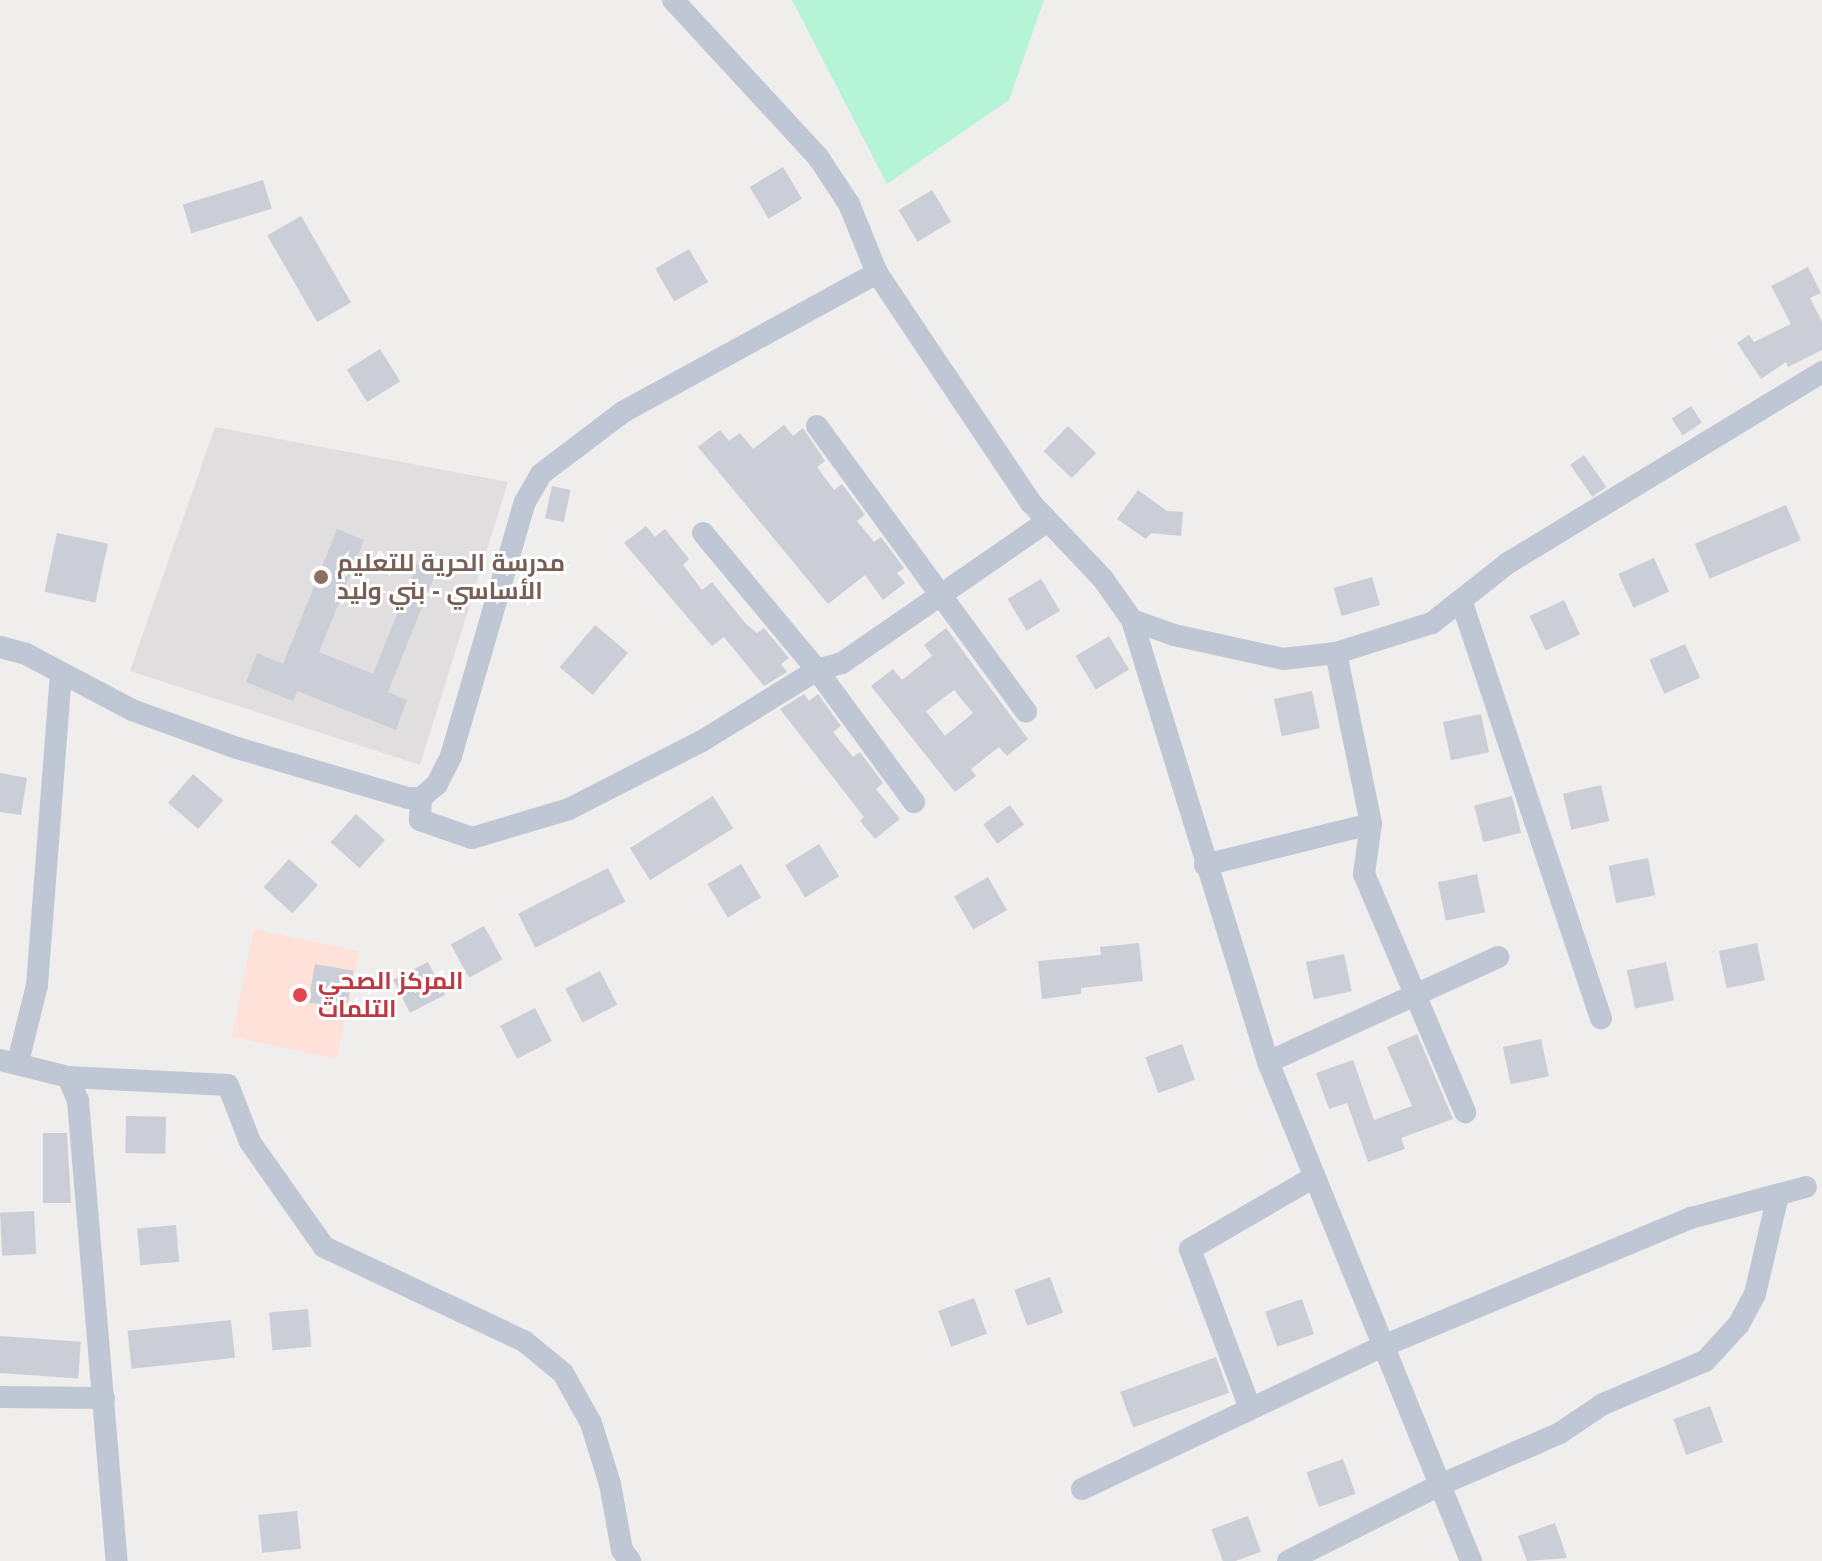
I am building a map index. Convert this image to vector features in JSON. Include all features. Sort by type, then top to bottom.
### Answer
[{"type":"street","points":[[673,0],[818,157],[849,204],[877,273],[1048,521],[1103,579],[1132,620],[1268,1062],[1471,1561]]},
{"type":"street","points":[[877,273],[623,412],[541,474],[525,502],[451,756],[437,784],[421,798],[420,820],[452,835],[493,836],[582,802],[702,741],[817,670],[842,663],[943,598],[1048,521]]},
{"type":"street","points":[[1132,620],[1263,656],[1301,659],[1407,634],[1462,603],[1508,563],[1822,372]]},
{"type":"street","points":[[817,426],[1026,712]]},
{"type":"street","points":[[703,533],[817,670],[914,802]]},
{"type":"street","points":[[1462,603],[1601,1018]]},
{"type":"street","points":[[0,647],[61,673],[132,710],[237,748],[370,789],[421,798]]},
{"type":"street","points":[[1336,653],[1371,824],[1364,874],[1465,1112]]},
{"type":"street","points":[[61,673],[37,985],[9,1061],[68,1077],[228,1085],[250,1142],[324,1247],[524,1341],[563,1373],[591,1423],[610,1484],[622,1550],[630,1561]]},
{"type":"street","points":[[1205,865],[1371,824]]},
{"type":"street","points":[[1268,1062],[1498,957]]},
{"type":"street","points":[[68,1077],[78,1101],[117,1561]]},
{"type":"street","points":[[1250,1408],[1191,1246],[1314,1177]]},
{"type":"street","points":[[1082,1489],[1383,1346],[1691,1218],[1806,1187]]},
{"type":"street","points":[[1288,1561],[1440,1485],[1560,1433],[1585,1413],[1705,1361],[1719,1349],[1755,1294],[1778,1195]]},
{"type":"street","points":[[0,1397],[104,1398]]},
{"type":"shaded area","name":"مدرسة الحرية للتعليم الأساسي - بني وليد","points":[[215,427],[508,482],[420,765],[130,671]]},
{"type":"shaded area","name":"المركز الصحي التلمات","points":[[254,929],[360,951],[337,1059],[231,1037]]},
{"type":"green space","points":[[792,0],[1044,0],[1009,100],[887,184]]},
{"type":"building","points":[[783,167],[802,199],[769,219],[750,187]]},
{"type":"building","points":[[263,180],[272,209],[191,233],[183,205]]},
{"type":"building","points":[[932,190],[951,222],[918,242],[899,210]]},
{"type":"building","points":[[301,216],[351,303],[317,322],[267,235]]},
{"type":"building","points":[[689,249],[708,282],[674,301],[655,268]]},
{"type":"building","points":[[1808,267],[1821,293],[1810,298],[1822,322],[1822,350],[1788,367],[1786,362],[1761,379],[1737,343],[1749,335],[1754,342],[1791,324],[1771,286]]},
{"type":"building","points":[[380,349],[400,381],[367,402],[347,370]]},
{"type":"building","points":[[1691,406],[1702,423],[1683,435],[1672,419]]},
{"type":"building","points":[[784,425],[793,436],[803,428],[825,461],[817,467],[834,490],[842,484],[865,515],[857,521],[874,542],[881,537],[904,568],[897,573],[905,583],[883,600],[865,575],[828,604],[698,447],[720,430],[729,441],[740,433],[753,449]]},
{"type":"building","points":[[1068,426],[1096,453],[1072,478],[1044,451]]},
{"type":"building","points":[[1584,455],[1606,487],[1592,497],[1570,465]]},
{"type":"building","points":[[552,486],[571,490],[564,522],[545,518]]},
{"type":"building","points":[[1138,490],[1167,511],[1183,512],[1181,536],[1151,533],[1146,539],[1117,519]]},
{"type":"building","points":[[1786,505],[1801,540],[1710,579],[1695,544]]},
{"type":"building","points":[[646,526],[655,537],[665,529],[689,559],[683,565],[702,590],[712,582],[746,624],[757,633],[764,628],[789,658],[781,664],[787,672],[764,686],[724,637],[712,646],[624,543]]},
{"type":"building","points":[[337,529],[364,540],[319,652],[373,674],[417,564],[436,572],[388,692],[407,700],[396,730],[297,691],[293,701],[246,682],[257,653],[283,664]]},
{"type":"building","points":[[57,533],[108,544],[95,603],[45,592]]},
{"type":"building","points":[[1654,558],[1669,592],[1633,608],[1618,574]]},
{"type":"building","points":[[1372,577],[1380,605],[1342,616],[1334,588]]},
{"type":"building","points":[[1041,579],[1060,611],[1027,631],[1008,599]]},
{"type":"building","points":[[1564,600],[1580,634],[1546,650],[1530,616]]},
{"type":"building","points":[[595,625],[628,653],[593,695],[560,667]]},
{"type":"building","points":[[946,628],[1028,739],[1007,756],[999,747],[971,769],[976,776],[955,792],[871,686],[893,669],[902,680],[932,656],[924,645]],"holes":[[[954,690],[973,713],[945,736],[926,711]]]},
{"type":"building","points":[[1109,636],[1129,669],[1096,690],[1076,656]]},
{"type":"building","points":[[1685,644],[1700,678],[1664,694],[1649,660]]},
{"type":"building","points":[[1312,691],[1320,728],[1282,736],[1274,699]]},
{"type":"building","points":[[804,694],[809,701],[818,694],[841,726],[833,732],[853,757],[860,752],[883,783],[876,789],[900,819],[875,839],[860,821],[864,817],[780,709]]},
{"type":"building","points":[[1481,714],[1489,752],[1451,760],[1443,722]]},
{"type":"building","points":[[0,773],[27,778],[21,815],[0,812]]},
{"type":"building","points":[[193,774],[223,800],[198,829],[168,803]]},
{"type":"building","points":[[1601,785],[1609,821],[1571,830],[1563,794]]},
{"type":"building","points":[[713,796],[733,828],[650,880],[630,848]]},
{"type":"building","points":[[1512,796],[1521,833],[1483,842],[1474,805]]},
{"type":"building","points":[[1010,805],[1024,824],[997,844],[983,824]]},
{"type":"building","points":[[356,814],[385,840],[360,868],[331,842]]},
{"type":"building","points":[[819,844],[839,876],[805,897],[785,865]]},
{"type":"building","points":[[1648,858],[1655,895],[1616,903],[1609,866]]},
{"type":"building","points":[[289,859],[318,885],[293,913],[264,887]]},
{"type":"building","points":[[741,864],[761,897],[728,918],[708,884]]},
{"type":"building","points":[[608,868],[625,902],[535,948],[518,914]]},
{"type":"building","points":[[1477,874],[1485,912],[1446,920],[1438,882]]},
{"type":"building","points":[[988,877],[1007,910],[973,929],[954,896]]},
{"type":"building","points":[[484,926],[502,959],[469,978],[451,944]]},
{"type":"building","points":[[1139,943],[1143,981],[1081,988],[1081,994],[1042,999],[1038,961],[1101,955],[1100,947]]},
{"type":"building","points":[[1757,943],[1765,980],[1727,988],[1719,951]]},
{"type":"building","points":[[1344,954],[1352,991],[1314,999],[1306,962]]},
{"type":"building","points":[[428,962],[445,995],[410,1013],[393,980]]},
{"type":"building","points":[[1666,962],[1674,1000],[1635,1008],[1627,970]]},
{"type":"building","points":[[315,964],[353,971],[347,1009],[308,1002]]},
{"type":"building","points":[[600,971],[617,1005],[583,1023],[565,989]]},
{"type":"building","points":[[535,1008],[552,1041],[517,1059],[500,1026]]},
{"type":"building","points":[[1417,1034],[1453,1119],[1401,1138],[1405,1149],[1368,1162],[1347,1103],[1329,1109],[1316,1073],[1353,1060],[1374,1120],[1412,1106],[1387,1047]]},
{"type":"building","points":[[1541,1039],[1549,1076],[1511,1084],[1503,1047]]},
{"type":"building","points":[[1182,1044],[1195,1080],[1158,1093],[1145,1057]]},
{"type":"building","points":[[126,1116],[166,1117],[165,1154],[125,1153]]},
{"type":"building","points":[[43,1133],[67,1133],[71,1203],[43,1203]]},
{"type":"building","points":[[34,1211],[36,1254],[2,1256],[0,1213]]},
{"type":"building","points":[[176,1225],[179,1262],[140,1265],[137,1228]]},
{"type":"building","points":[[1050,1277],[1063,1313],[1027,1326],[1014,1290]]},
{"type":"building","points":[[974,1298],[987,1334],[951,1347],[938,1311]]},
{"type":"building","points":[[1302,1299],[1314,1334],[1277,1347],[1265,1312]]},
{"type":"building","points":[[308,1309],[311,1347],[272,1350],[269,1312]]},
{"type":"building","points":[[231,1320],[235,1358],[132,1369],[128,1331]]},
{"type":"building","points":[[0,1336],[81,1342],[78,1379],[0,1373]]},
{"type":"building","points":[[1216,1357],[1229,1393],[1133,1428],[1120,1392]]},
{"type":"building","points":[[1710,1406],[1723,1442],[1686,1455],[1673,1419]]},
{"type":"building","points":[[1343,1459],[1356,1494],[1319,1507],[1306,1472]]},
{"type":"building","points":[[297,1511],[301,1549],[262,1553],[258,1515]]},
{"type":"building","points":[[1248,1516],[1261,1552],[1235,1561],[1223,1561],[1211,1529]]},
{"type":"building","points":[[1555,1523],[1567,1558],[1527,1561],[1518,1536]]},
{"type":"place","name":"مدرسة الحرية للتعليم الأساسي - بني وليد","points":[[321,577]]},
{"type":"place","name":"المركز الصحي التلمات","points":[[300,995]]}]
